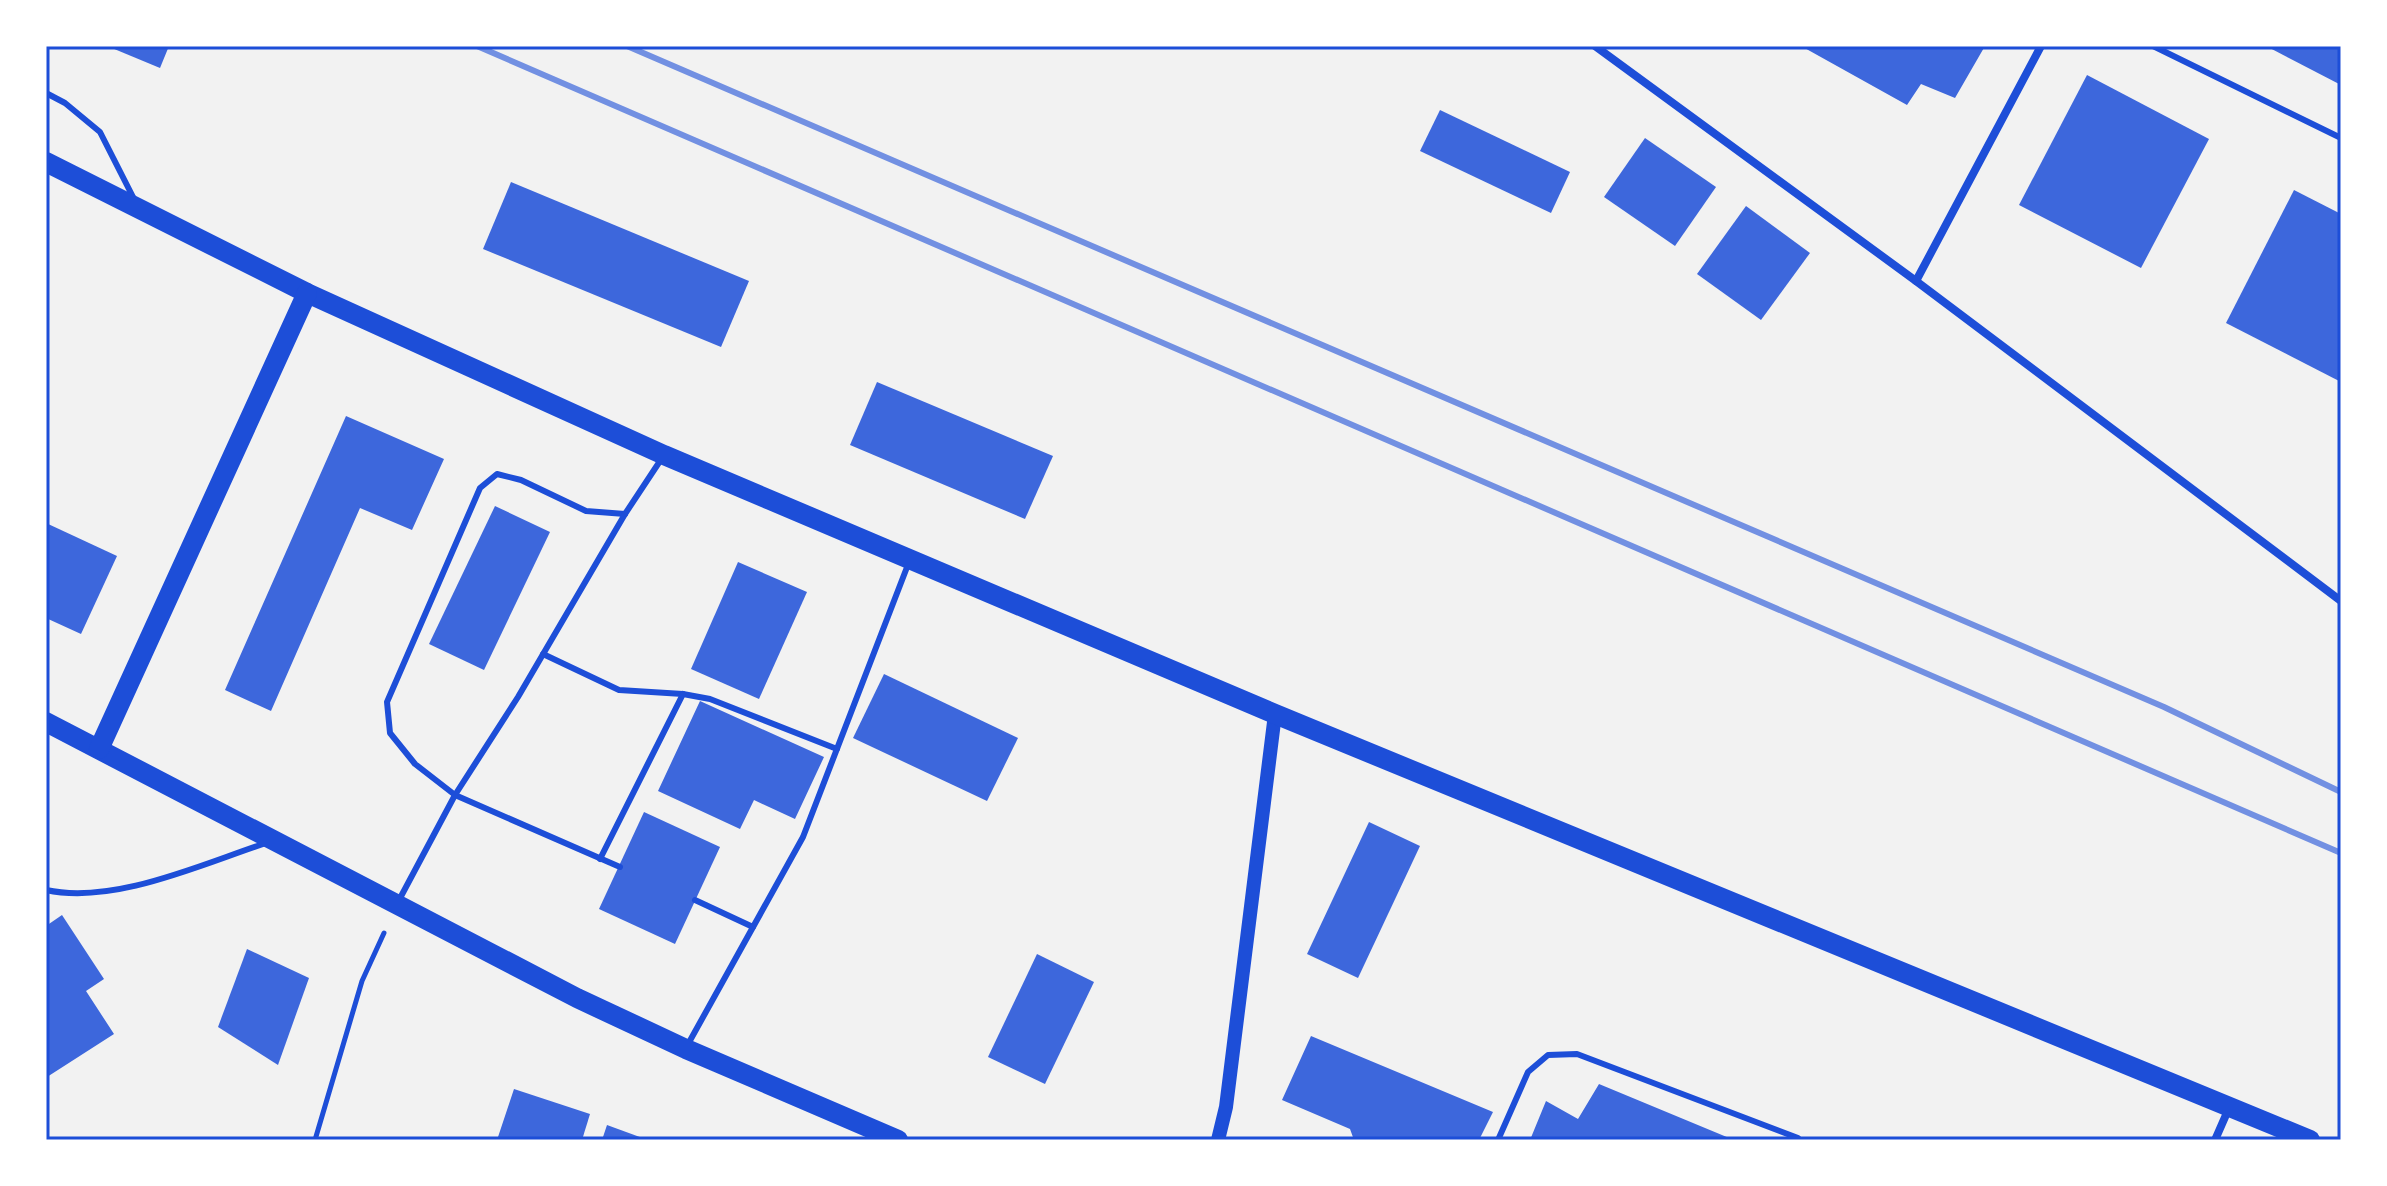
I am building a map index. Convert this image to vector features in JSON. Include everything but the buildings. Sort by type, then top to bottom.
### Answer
[{"type":"main road","points":[[46,162],[307,293],[664,455],[1275,714],[2310,1140]]},
{"type":"main road","points":[[99,749],[307,293]]},
{"type":"main road","points":[[46,722],[577,998],[686,1049],[898,1140]]},
{"type":"street","points":[[1595,46],[1916,281],[2341,601]]},
{"type":"street","points":[[1916,281],[2041,46]]},
{"type":"street","points":[[1218,1140],[1226,1107],[1275,714]]},
{"type":"street","points":[[2215,1140],[2229,1107]]},
{"type":"lane","points":[[2153,46],[2341,138]]},
{"type":"lane","points":[[46,93],[65,103],[100,132],[139,209]]},
{"type":"lane","points":[[397,905],[455,795],[664,455]]},
{"type":"lane","points":[[620,867],[455,795],[415,764],[390,733],[387,702],[480,488],[497,474],[521,480],[586,511],[625,514]]},
{"type":"lane","points":[[686,1049],[803,837],[910,559]]},
{"type":"lane","points":[[543,654],[619,690],[710,699],[837,749]]},
{"type":"lane","points":[[600,859],[683,694]]},
{"type":"lane","points":[[46,890],[68,895],[150,881],[274,840]]},
{"type":"lane","points":[[695,900],[753,927]]},
{"type":"lane","points":[[1498,1140],[1528,1072],[1548,1055],[1577,1054],[1798,1138]]},
{"type":"path","points":[[315,1140],[362,981],[397,905]]},
{"type":"railway","points":[[477,46],[2341,853]]},
{"type":"railway","points":[[627,46],[2164,707],[2341,792]]}]
